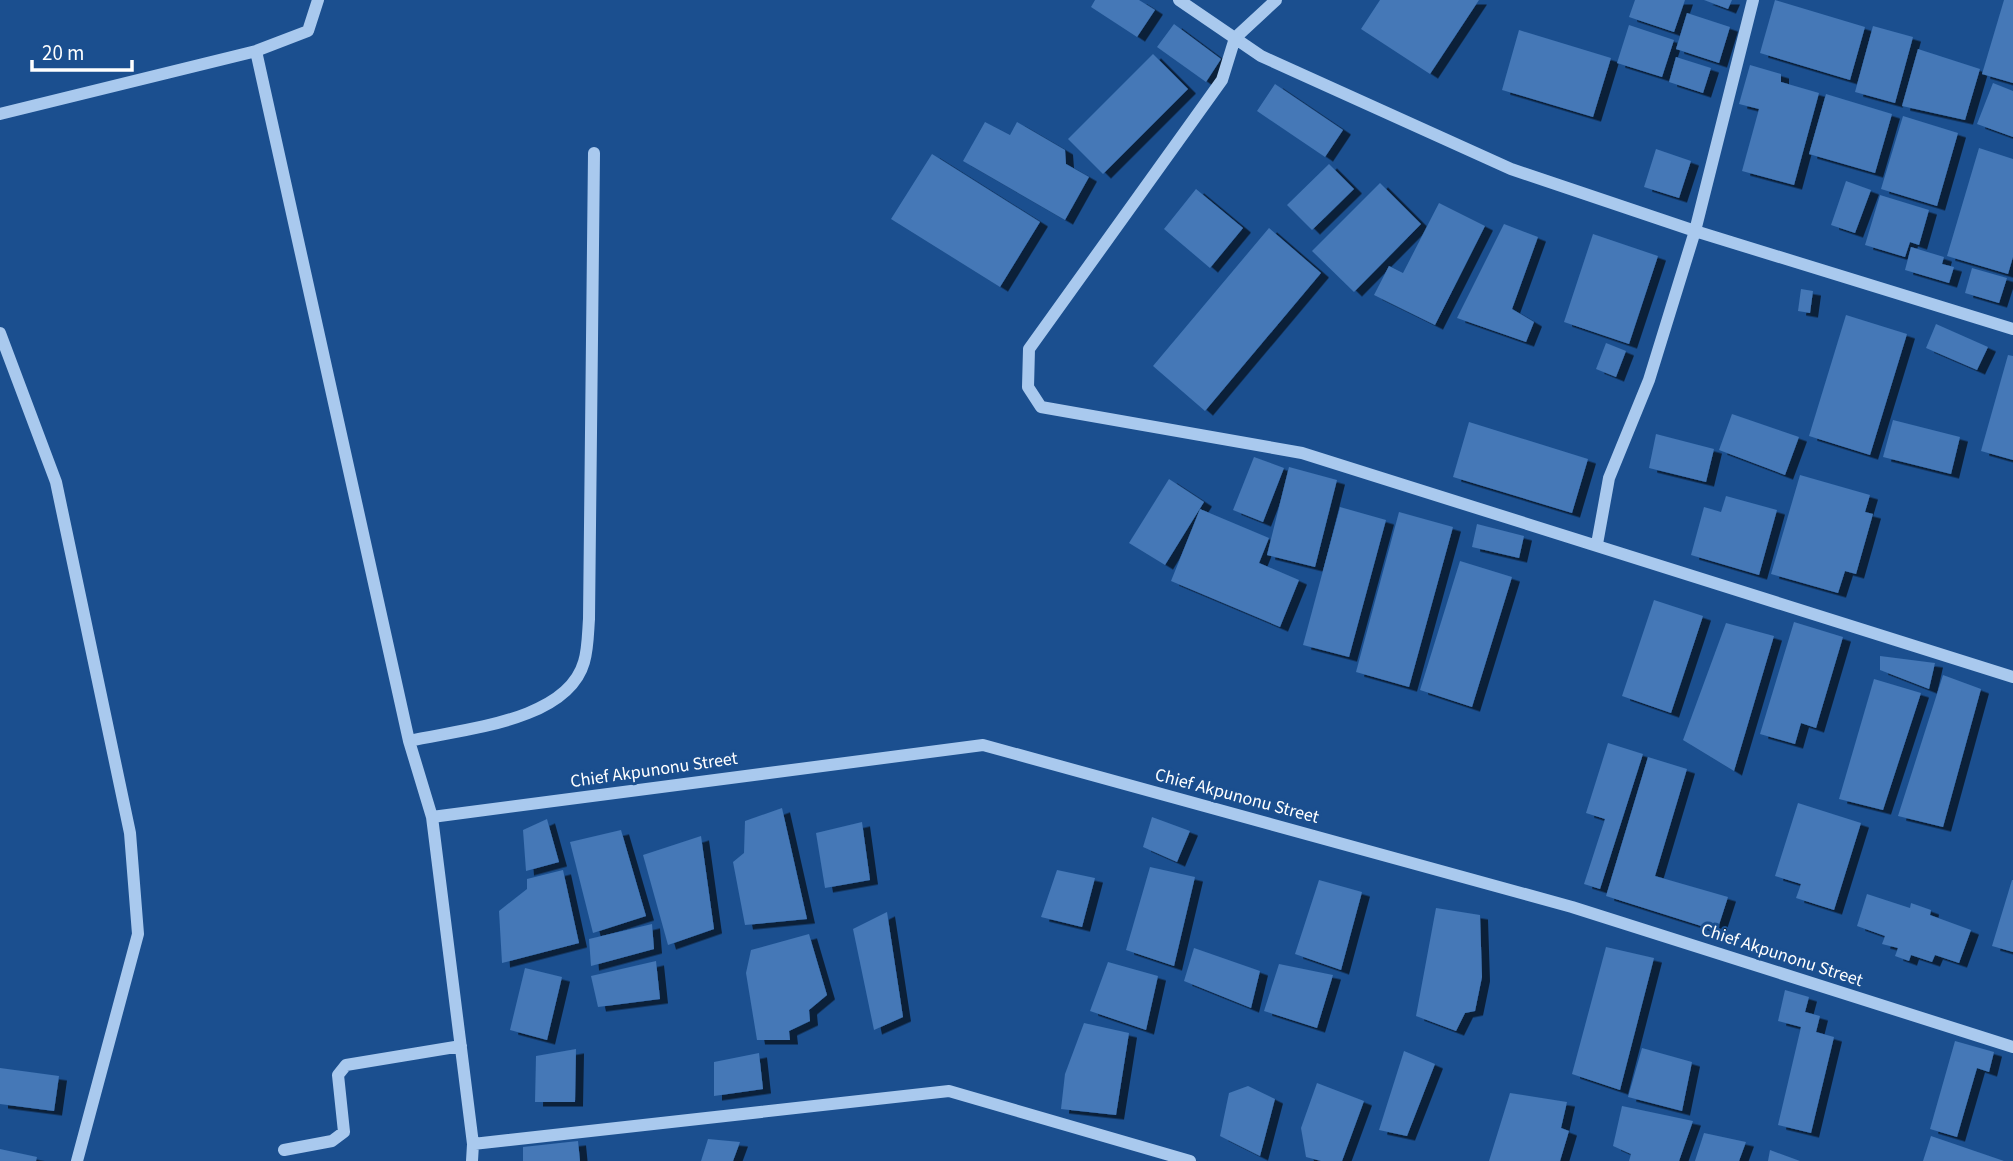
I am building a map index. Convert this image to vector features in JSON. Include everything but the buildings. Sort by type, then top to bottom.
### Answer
[{"type":"street","points":[[0,114],[256,51],[308,31],[318,0]]},
{"type":"street","points":[[1179,0],[1261,56],[1511,169],[1695,231],[2013,329]]},
{"type":"street","points":[[1276,0],[1235,38],[1222,80],[1029,349],[1028,387],[1041,407],[1302,453],[2013,677]]},
{"type":"street","points":[[1597,544],[1609,478],[1649,380],[1695,231],[1753,0]]},
{"type":"street","points":[[256,51],[409,741],[432,817],[473,1144],[472,1161]]},
{"type":"street","points":[[409,741],[536,712],[565,693],[584,663],[589,619],[594,153]]},
{"type":"street","points":[[0,334],[56,482],[130,833],[138,934],[77,1161]]},
{"type":"street","name":"Chief Akpunonu Street","points":[[432,817],[983,745],[1572,906],[2013,1047]]},
{"type":"street","points":[[284,1150],[332,1141],[344,1132],[338,1075],[345,1065],[461,1046]]},
{"type":"street","points":[[473,1144],[949,1091],[1190,1161]]}]
